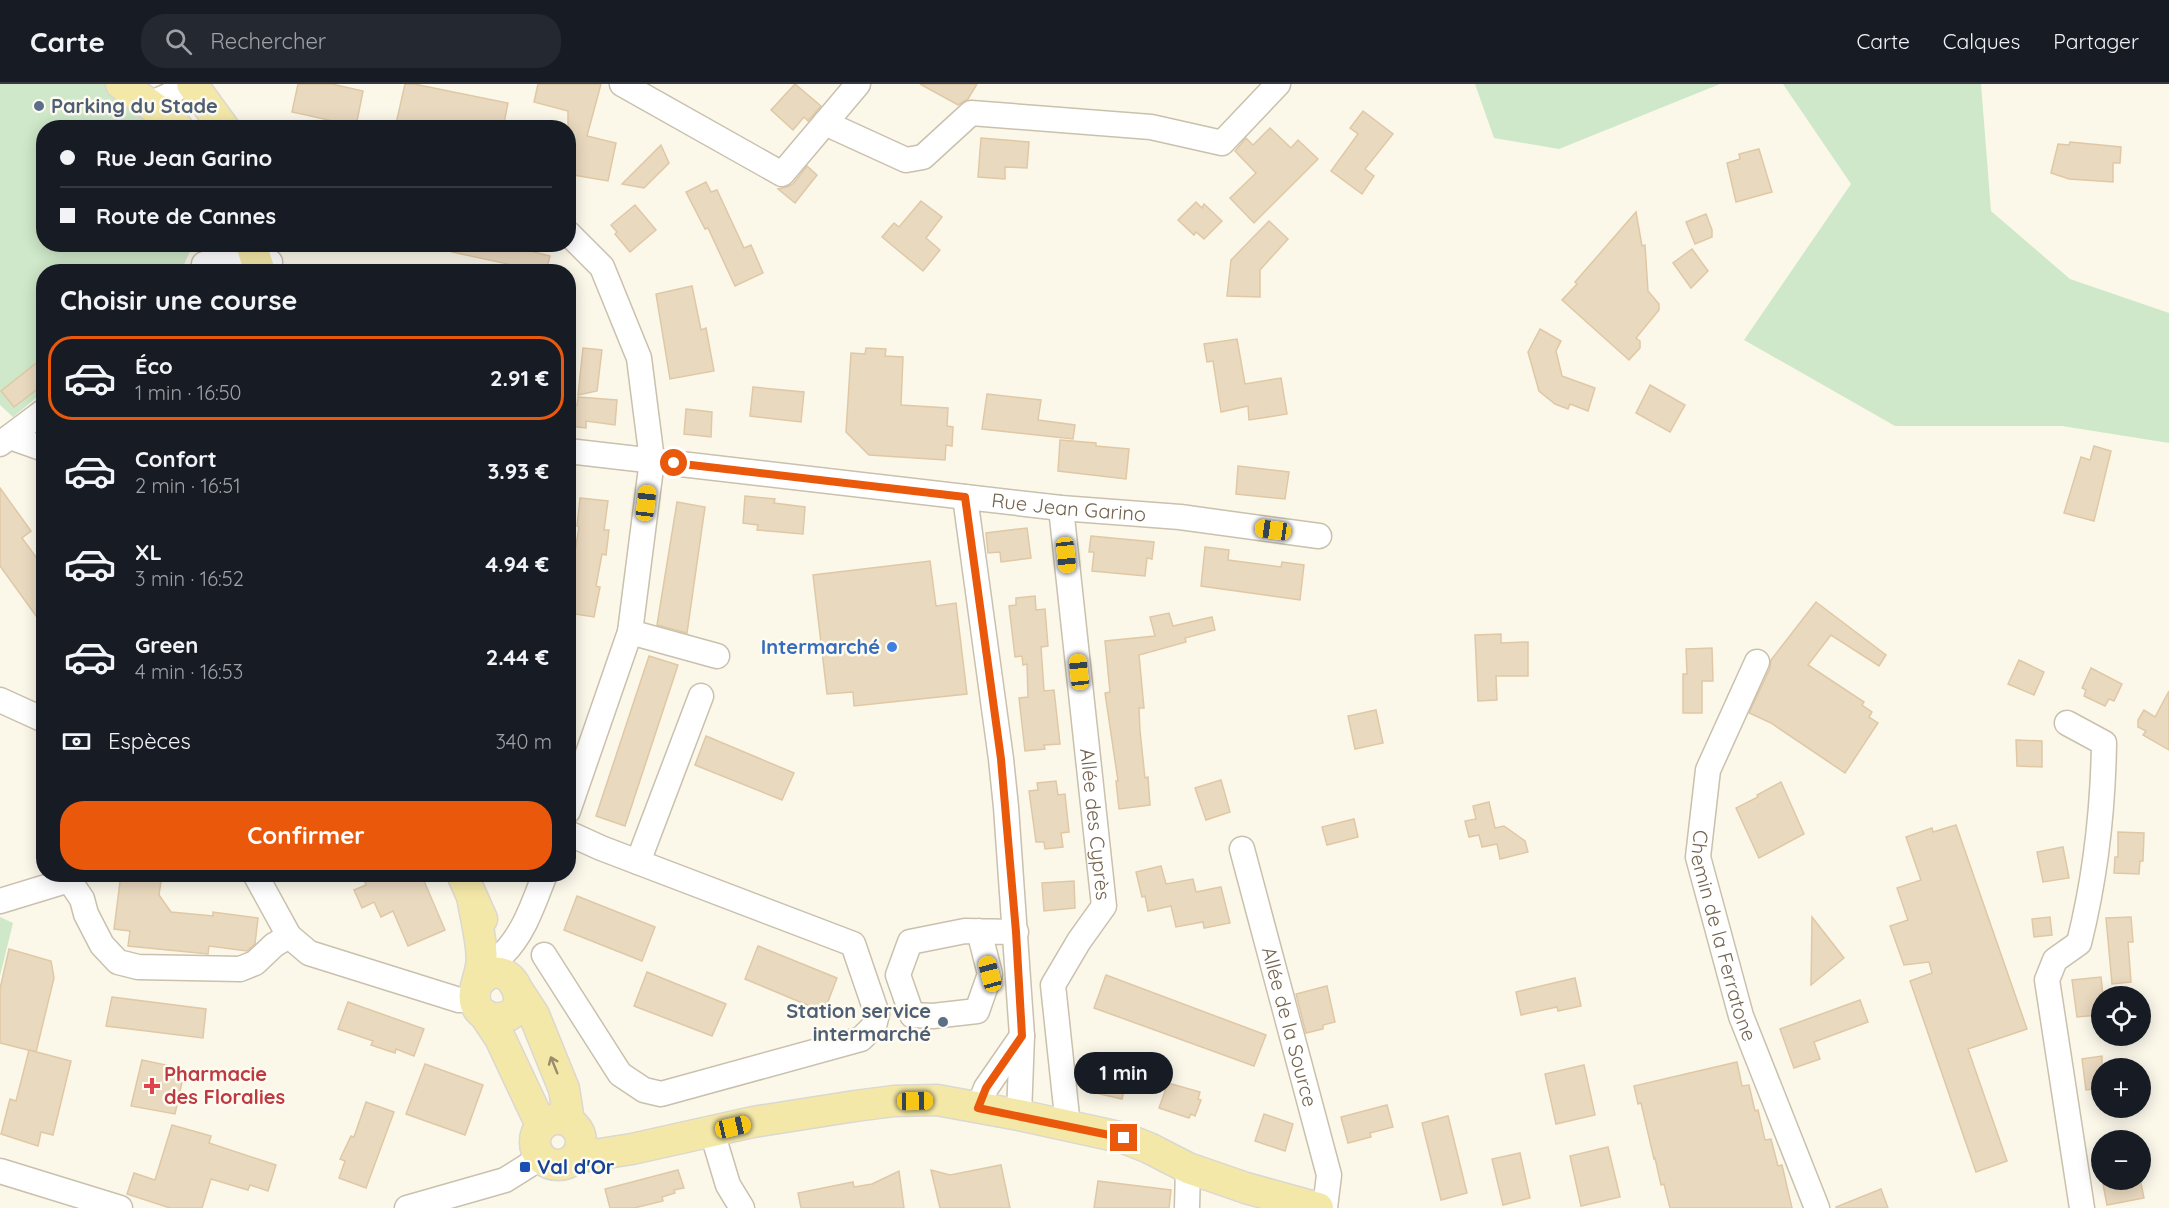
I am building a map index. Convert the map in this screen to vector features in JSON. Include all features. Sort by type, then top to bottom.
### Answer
[{"type":"main road","points":[[121,84],[168,120]]},
{"type":"main road","points":[[191,84],[218,120]]},
{"type":"main road","points":[[465,882],[510,975],[534,1016],[564,1089],[566,1133]]},
{"type":"main road","points":[[474,902],[482,963],[478,1000]]},
{"type":"main road","points":[[510,975],[492,974],[480,980],[478,1000],[500,1038],[566,1133]]},
{"type":"main road","points":[[478,1000],[498,1018],[512,1013],[519,999],[510,975]]},
{"type":"main road","points":[[540,1158],[534,1145],[534,1137],[566,1133],[632,1149],[765,1120],[894,1101],[937,1100],[1124,1138],[1188,1168],[1246,1188],[1318,1208]]},
{"type":"street","points":[[148,104],[170,95],[180,84]]},
{"type":"street","points":[[191,84],[208,120]]},
{"type":"street","points":[[622,84],[782,174],[858,84]]},
{"type":"street","points":[[825,123],[906,160],[923,157],[971,113],[1151,127],[1222,143],[1278,84]]},
{"type":"street","points":[[576,241],[602,267],[639,358],[652,460],[630,632],[576,788]]},
{"type":"street","points":[[213,259],[263,257]]},
{"type":"street","points":[[5,440],[36,417]]},
{"type":"street","points":[[5,440],[36,448]]},
{"type":"street","name":"Rue Jean Garino","points":[[576,452],[1061,508],[1180,516],[1319,536]]},
{"type":"street","points":[[965,497],[1001,759],[1016,932],[1022,1036],[1019,1115]]},
{"type":"street","name":"Allée des Cyprès","points":[[1061,508],[1104,906],[1079,941],[1053,985],[1068,1126]]},
{"type":"street","points":[[630,632],[717,656]]},
{"type":"street","name":"Chemin de la Ferratone","points":[[1757,662],[1708,770],[1698,857],[1741,1016],[1817,1208]]},
{"type":"street","points":[[638,862],[701,696]]},
{"type":"street","points":[[0,700],[36,718]]},
{"type":"street","points":[[2067,723],[2104,743],[2103,776],[2088,905],[2079,943],[2055,960],[2047,980],[2082,1208]]},
{"type":"street","points":[[544,955],[620,1074],[644,1090],[661,1094],[861,1039],[874,1026],[877,1014],[853,944],[576,836]]},
{"type":"street","name":"Allée de la Source","points":[[1242,849],[1329,1175],[1325,1208]]},
{"type":"street","points":[[0,901],[55,882]]},
{"type":"street","points":[[73,882],[102,945],[118,962],[138,967],[240,969],[255,963],[274,945],[289,936]]},
{"type":"street","points":[[259,882],[289,936],[309,953],[459,1000],[478,1000]]},
{"type":"street","points":[[510,975],[513,945],[542,882]]},
{"type":"street","points":[[979,932],[1016,932]]},
{"type":"street","points":[[978,1108],[986,1088],[1022,1036]]},
{"type":"street","points":[[712,1132],[728,1185],[742,1208]]},
{"type":"street","points":[[407,1208],[505,1180],[540,1158]]},
{"type":"street","points":[[1187,1208],[1188,1168]]},
{"type":"street","points":[[0,1171],[120,1208]]},
{"type":"green space","points":[[0,84],[105,84],[147,120],[36,120],[36,252],[190,252],[184,264],[36,264],[36,398],[13,417],[0,405]]},
{"type":"green space","points":[[1475,84],[1720,84],[1559,149],[1494,138]]},
{"type":"green space","points":[[1783,84],[1981,84],[1991,211],[2070,279],[2169,313],[2169,443],[2062,426],[1895,426],[1744,340],[1851,184]]},
{"type":"green space","points":[[0,917],[13,923],[0,976]]},
{"type":"building","points":[[298,84],[332,84],[363,91],[357,120],[329,120],[292,112]]},
{"type":"building","points":[[405,84],[508,103],[505,120],[397,120]]},
{"type":"building","points":[[538,84],[601,84],[587,136],[616,143],[608,181],[576,175],[576,120],[568,120],[568,111],[534,102]]},
{"type":"building","points":[[795,84],[821,106],[808,121],[804,117],[793,130],[771,110]]},
{"type":"building","points":[[920,84],[977,84],[968,99],[958,105]]},
{"type":"building","points":[[1363,111],[1393,134],[1365,169],[1374,176],[1362,194],[1331,171],[1358,134],[1350,128]]},
{"type":"building","points":[[1270,128],[1291,148],[1298,140],[1318,159],[1254,223],[1230,198],[1256,173],[1235,151],[1246,138],[1253,145]]},
{"type":"building","points":[[981,138],[1029,142],[1027,168],[1005,167],[1005,179],[978,177]]},
{"type":"building","points":[[2070,142],[2121,147],[2120,163],[2113,163],[2113,182],[2069,179],[2051,173],[2058,144],[2069,145]]},
{"type":"building","points":[[661,145],[669,163],[644,188],[622,184]]},
{"type":"building","points":[[1759,149],[1772,192],[1736,202],[1727,163],[1740,159],[1739,154]]},
{"type":"building","points":[[807,166],[817,175],[795,203],[778,189],[793,184]]},
{"type":"building","points":[[706,182],[711,192],[717,190],[744,248],[751,245],[763,273],[735,286],[708,228],[705,229],[686,192]]},
{"type":"building","points":[[921,201],[942,217],[926,238],[940,250],[923,271],[882,237],[894,223],[899,227]]},
{"type":"building","points":[[1196,202],[1202,208],[1204,204],[1222,221],[1204,239],[1196,232],[1194,235],[1178,220]]},
{"type":"building","points":[[635,205],[656,230],[630,252],[615,234],[617,232],[611,225]]},
{"type":"building","points":[[1636,212],[1642,246],[1645,245],[1648,291],[1659,304],[1659,310],[1636,338],[1640,341],[1640,348],[1629,360],[1562,300]]},
{"type":"building","points":[[1706,214],[1712,237],[1695,244],[1686,222]]},
{"type":"building","points":[[1269,221],[1288,239],[1260,270],[1260,297],[1227,296],[1231,260]]},
{"type":"building","points":[[1692,249],[1708,271],[1691,288],[1673,263]]},
{"type":"building","points":[[452,252],[534,252],[550,256],[548,264],[508,264]]},
{"type":"building","points":[[692,286],[701,330],[706,328],[714,371],[670,379],[656,294]]},
{"type":"building","points":[[1540,329],[1561,341],[1556,351],[1562,376],[1595,388],[1588,411],[1570,404],[1568,409],[1555,404],[1539,391],[1528,352]]},
{"type":"building","points":[[1237,339],[1245,384],[1281,378],[1287,414],[1249,420],[1248,406],[1221,412],[1213,361],[1207,362],[1204,344]]},
{"type":"building","points":[[583,348],[602,350],[597,391],[578,395]]},
{"type":"building","points":[[866,348],[886,349],[885,356],[903,357],[901,405],[948,408],[947,426],[953,427],[952,446],[946,445],[945,460],[869,455],[846,432],[851,353],[865,354]]},
{"type":"building","points":[[36,363],[36,390],[14,407],[1,391]]},
{"type":"building","points":[[1650,385],[1685,405],[1670,432],[1636,413]]},
{"type":"building","points":[[753,387],[804,392],[801,422],[750,416]]},
{"type":"building","points":[[987,394],[1041,400],[1038,420],[1075,425],[1073,439],[982,429]]},
{"type":"building","points":[[578,397],[617,400],[615,425],[586,421],[586,428],[576,427]]},
{"type":"building","points":[[686,409],[712,412],[711,437],[684,434]]},
{"type":"building","points":[[1060,440],[1129,449],[1126,479],[1058,471]]},
{"type":"building","points":[[2094,446],[2111,451],[2094,521],[2064,513],[2081,457],[2090,460]]},
{"type":"building","points":[[1238,466],[1289,472],[1285,499],[1236,494]]},
{"type":"building","points":[[0,488],[31,531],[22,538],[36,557],[36,616],[0,566]]},
{"type":"building","points":[[745,496],[775,499],[774,503],[805,507],[803,534],[757,530],[758,525],[743,523]]},
{"type":"building","points":[[580,498],[608,501],[604,530],[609,530],[606,555],[602,554],[596,586],[600,587],[594,617],[576,614],[576,545],[579,527],[577,526]]},
{"type":"building","points":[[677,502],[705,507],[687,633],[657,625]]},
{"type":"building","points":[[1027,528],[1031,558],[1001,562],[1000,552],[988,553],[986,533]]},
{"type":"building","points":[[1091,536],[1154,542],[1152,559],[1147,558],[1145,576],[1092,571],[1094,552],[1089,552]]},
{"type":"building","points":[[1205,547],[1229,550],[1228,560],[1281,567],[1282,562],[1304,565],[1300,600],[1201,586]]},
{"type":"building","name":"Intermarché","points":[[930,561],[936,606],[956,603],[967,694],[854,706],[853,692],[827,694],[813,575]]},
{"type":"building","points":[[1035,596],[1036,610],[1045,609],[1048,646],[1041,647],[1044,691],[1054,690],[1060,744],[1044,745],[1045,749],[1025,751],[1019,698],[1028,697],[1027,664],[1023,665],[1022,656],[1015,657],[1009,606],[1016,605],[1016,598]]},
{"type":"building","points":[[1816,602],[1886,655],[1879,666],[1831,635],[1808,665],[1864,702],[1862,705],[1872,712],[1869,717],[1878,723],[1845,773],[1771,723],[1749,713],[1770,668],[1771,660]]},
{"type":"building","points":[[1169,613],[1173,626],[1212,617],[1215,630],[1185,638],[1186,642],[1139,655],[1144,708],[1139,708],[1140,731],[1150,805],[1119,809],[1116,781],[1118,781],[1105,693],[1110,692],[1105,641],[1155,636],[1150,617]]},
{"type":"building","points":[[1501,634],[1501,643],[1528,642],[1528,676],[1496,676],[1497,700],[1478,701],[1475,635]]},
{"type":"building","points":[[1712,648],[1713,681],[1702,681],[1702,713],[1683,713],[1683,674],[1687,674],[1686,649]]},
{"type":"building","points":[[649,656],[678,665],[625,826],[596,816]]},
{"type":"building","points":[[2019,660],[2044,672],[2034,695],[2008,684]]},
{"type":"building","points":[[2091,668],[2122,684],[2114,701],[2109,699],[2105,706],[2084,696],[2086,690],[2082,688]]},
{"type":"building","points":[[2169,691],[2169,750],[2143,735],[2146,731],[2138,727],[2138,720],[2144,710],[2155,717]]},
{"type":"building","points":[[1376,710],[1383,743],[1355,749],[1348,716]]},
{"type":"building","points":[[706,736],[794,773],[782,800],[695,765]]},
{"type":"building","points":[[2016,740],[2042,741],[2042,767],[2017,766]]},
{"type":"building","points":[[1221,780],[1230,812],[1206,820],[1195,788]]},
{"type":"building","points":[[1056,781],[1058,795],[1065,794],[1069,832],[1061,833],[1063,847],[1045,849],[1044,842],[1036,842],[1029,791],[1038,790],[1037,783]]},
{"type":"building","points":[[1781,782],[1804,834],[1759,858],[1736,808]]},
{"type":"building","points":[[1489,802],[1495,828],[1504,826],[1525,841],[1528,852],[1500,859],[1497,844],[1482,847],[1479,835],[1469,837],[1465,821],[1476,819],[1473,806]]},
{"type":"building","points":[[1354,819],[1358,837],[1327,845],[1322,827]]},
{"type":"building","points":[[1956,825],[2027,1029],[1968,1049],[2007,1161],[1976,1172],[1910,981],[1932,973],[1929,962],[1904,965],[1890,926],[1908,920],[1897,888],[1921,880],[1906,837],[1932,828],[1933,832]]},
{"type":"building","points":[[2118,832],[2144,833],[2143,861],[2140,861],[2139,874],[2114,873],[2115,857],[2118,857]]},
{"type":"building","points":[[2063,847],[2069,878],[2043,882],[2037,852]]},
{"type":"building","points":[[1161,866],[1166,884],[1193,879],[1196,892],[1221,887],[1230,923],[1204,928],[1203,922],[1176,927],[1171,906],[1148,911],[1136,872]]},
{"type":"building","points":[[1074,881],[1075,908],[1044,911],[1042,883]]},
{"type":"building","points":[[120,882],[161,882],[159,895],[171,912],[213,916],[213,912],[258,918],[255,944],[247,951],[209,946],[208,954],[128,946],[130,931],[114,929]]},
{"type":"building","points":[[365,882],[424,882],[445,930],[408,946],[393,911],[381,917],[374,902],[362,908],[354,890],[366,885]]},
{"type":"building","points":[[577,896],[655,927],[642,961],[564,930]]},
{"type":"building","points":[[1812,917],[1844,958],[1811,985]]},
{"type":"building","points":[[2050,917],[2052,935],[2034,937],[2032,919]]},
{"type":"building","points":[[2131,917],[2133,942],[2128,942],[2131,982],[2112,984],[2106,918]]},
{"type":"building","points":[[758,946],[837,978],[824,1012],[745,979]]},
{"type":"building","points":[[9,949],[51,961],[54,978],[36,1052],[0,1043],[0,989]]},
{"type":"building","points":[[647,972],[726,1004],[712,1036],[634,1006]]},
{"type":"building","points":[[1106,975],[1266,1035],[1254,1066],[1094,1008]]},
{"type":"building","points":[[2101,977],[2102,986],[2091,986],[2091,1016],[2077,1017],[2072,980]]},
{"type":"building","points":[[1575,978],[1581,1006],[1558,1011],[1557,1007],[1521,1015],[1516,992]]},
{"type":"building","points":[[1327,986],[1335,1022],[1323,1025],[1323,1029],[1306,1033],[1296,994]]},
{"type":"building","points":[[112,997],[206,1009],[203,1038],[106,1026]]},
{"type":"building","points":[[1860,1000],[1868,1022],[1814,1042],[1820,1059],[1794,1068],[1780,1029]]},
{"type":"building","points":[[348,1002],[424,1029],[414,1056],[396,1049],[395,1053],[371,1045],[373,1041],[338,1029]]},
{"type":"building","points":[[29,1050],[71,1061],[53,1135],[41,1132],[38,1146],[1,1134],[10,1099],[16,1101]]},
{"type":"building","points":[[2102,1056],[2102,1058],[2091,1058],[2091,1089],[2086,1090],[2082,1059]]},
{"type":"building","points":[[142,1060],[185,1069],[175,1114],[131,1106]]},
{"type":"building","points":[[1737,1062],[1742,1086],[1749,1085],[1755,1111],[1758,1110],[1765,1140],[1771,1139],[1778,1166],[1782,1165],[1792,1208],[1670,1208],[1664,1184],[1661,1185],[1641,1103],[1638,1104],[1634,1086]]},
{"type":"building","points":[[425,1064],[483,1085],[465,1135],[406,1114]]},
{"type":"building","points":[[1098,1064],[1128,1071],[1122,1099],[1091,1092]]},
{"type":"building","points":[[1584,1065],[1595,1115],[1556,1124],[1545,1074]]},
{"type":"building","points":[[1168,1083],[1200,1092],[1198,1099],[1201,1100],[1195,1116],[1191,1114],[1189,1118],[1159,1108]]},
{"type":"building","points":[[366,1102],[394,1112],[366,1188],[339,1178],[345,1161],[340,1159],[351,1136],[354,1137]]},
{"type":"building","points":[[1387,1105],[1393,1127],[1370,1133],[1371,1137],[1348,1143],[1341,1117]]},
{"type":"building","points":[[1264,1114],[1293,1124],[1285,1151],[1255,1141]]},
{"type":"building","points":[[1448,1116],[1467,1193],[1441,1200],[1422,1123]]},
{"type":"building","points":[[172,1125],[211,1136],[209,1143],[276,1165],[268,1191],[250,1185],[248,1190],[211,1179],[202,1208],[170,1208],[127,1194],[134,1173],[155,1180]]},
{"type":"building","points":[[1608,1147],[1620,1197],[1581,1206],[1570,1156]]},
{"type":"building","points":[[1520,1153],[1530,1198],[1503,1205],[1492,1159]]},
{"type":"building","points":[[1001,1165],[1010,1208],[940,1208],[931,1170],[950,1175]]},
{"type":"building","points":[[678,1170],[684,1188],[674,1190],[675,1193],[662,1197],[663,1201],[634,1208],[610,1208],[605,1189]]},
{"type":"building","points":[[899,1171],[904,1208],[801,1208],[798,1193],[853,1182],[854,1187],[872,1184]]},
{"type":"building","points":[[1098,1181],[1171,1190],[1169,1208],[1094,1208]]},
{"type":"building","points":[[1881,1189],[1888,1208],[1836,1208],[1836,1207]]},
{"type":"building","points":[[2104,1190],[2142,1190],[2144,1198],[2107,1205]]},
{"type":"place","name":"Parking du Stade","points":[[39,106]]},
{"type":"place","name":"Intermarché","points":[[892,647]]},
{"type":"place","name":"Station service intermarché","points":[[943,1022]]},
{"type":"place","name":"Pharmacie des Floralies","points":[[152,1086]]},
{"type":"place","name":"Val d'Or","points":[[525,1167]]},
{"type":"route","points":[[674,463],[965,497],[1001,759],[1016,932],[1022,1036],[986,1088],[978,1108],[1124,1138]]}]
